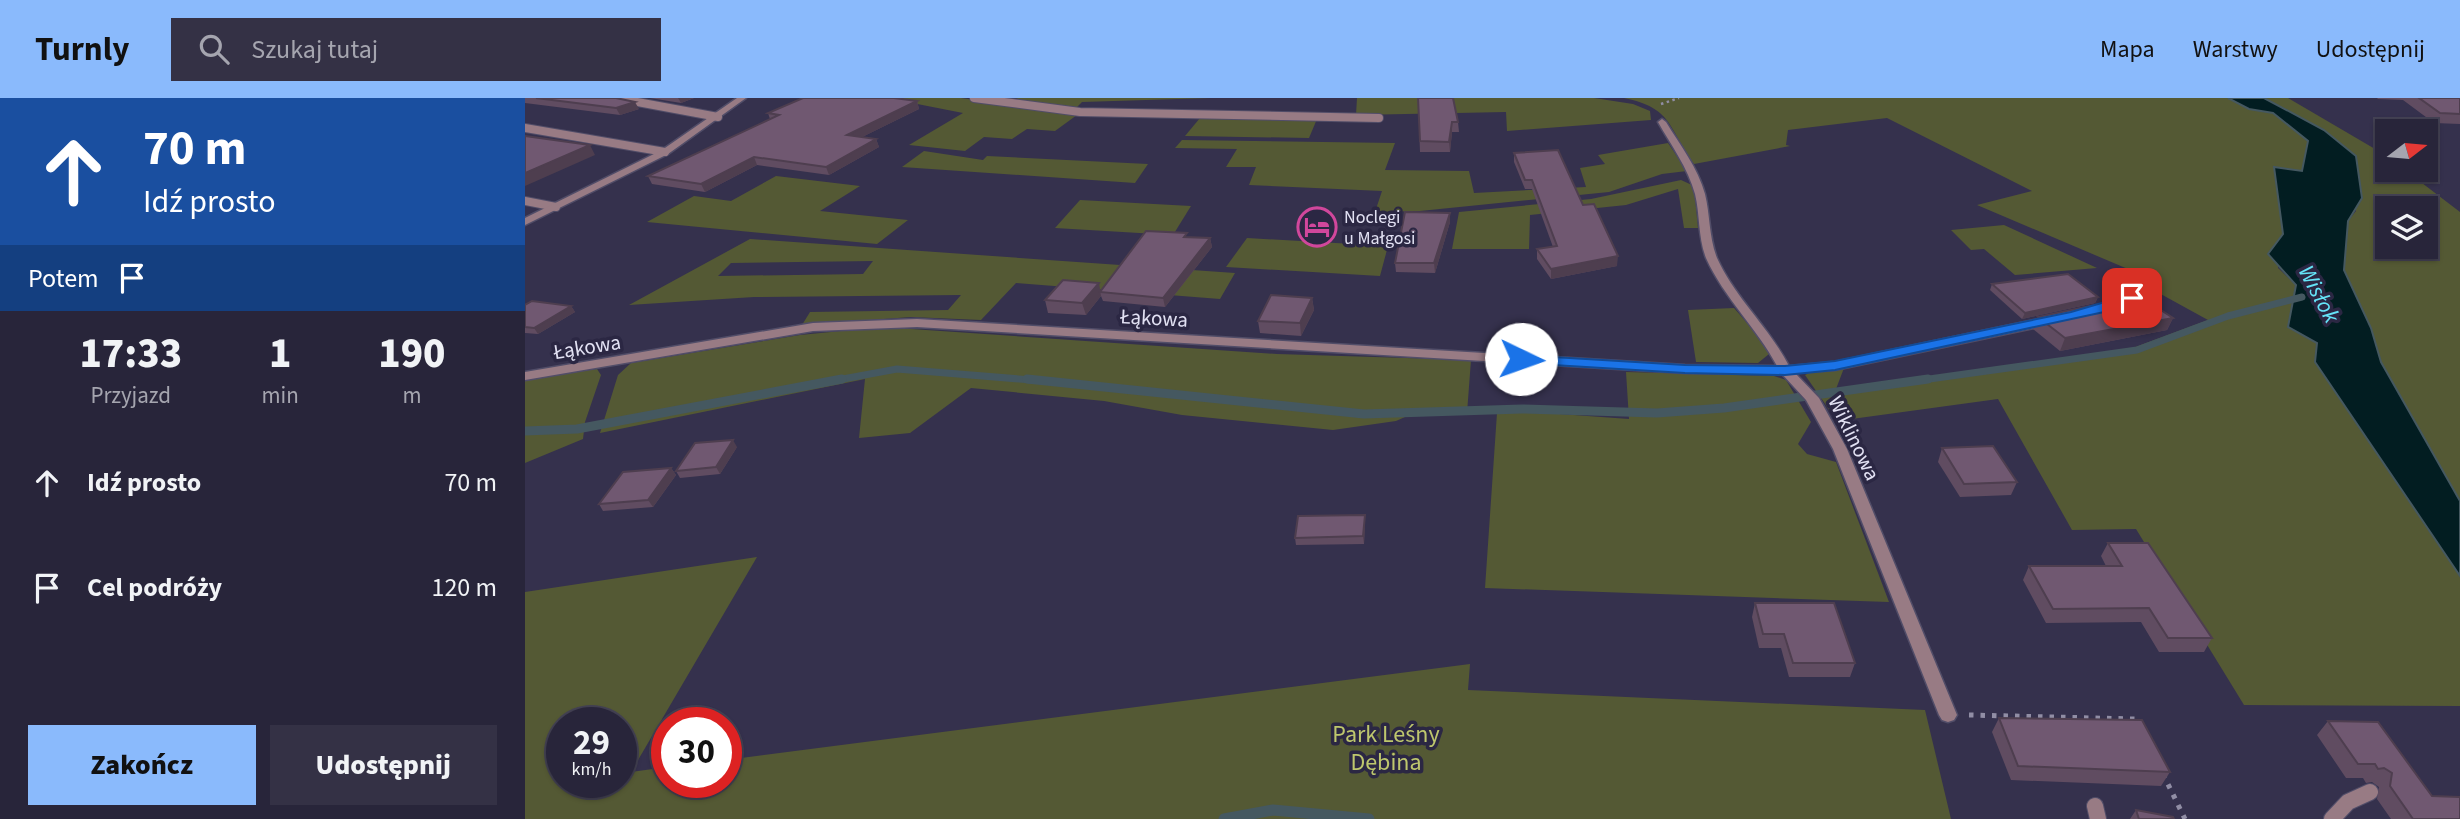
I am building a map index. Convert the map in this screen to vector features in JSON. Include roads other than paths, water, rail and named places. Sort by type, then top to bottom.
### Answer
[{"type":"street","points":[[525,222],[664,152],[742,98]]},
{"type":"street","name":"Wiklinowa","points":[[1662,122],[1691,168],[1697,184],[1710,254],[1716,267],[1740,306],[1773,347],[1785,370],[1812,398],[1839,449],[1948,715]]},
{"type":"street","points":[[2092,311],[2132,298]]},
{"type":"street","name":"Łąkowa","points":[[525,376],[615,363],[813,327],[918,323],[1685,369],[1785,370],[1835,366],[2071,316]]},
{"type":"lane","points":[[617,98],[718,117]]},
{"type":"lane","points":[[974,98],[1080,112],[1379,118]]},
{"type":"lane","points":[[525,128],[664,152]]},
{"type":"lane","points":[[525,201],[556,207]]},
{"type":"lane","points":[[2332,819],[2348,802],[2370,792]]},
{"type":"water","name":"Wisłok","points":[[2228,98],[2264,98],[2324,130],[2356,156],[2362,198],[2348,221],[2344,270],[2371,328],[2381,362],[2460,501],[2460,576],[2315,362],[2317,343],[2288,327],[2296,285],[2268,254],[2283,234],[2274,167],[2302,171],[2308,141],[2273,113],[2249,109]]},
{"type":"waterway","name":"Wisłok","points":[[1915,381],[2137,350],[2228,316],[2302,297]]},
{"type":"waterway","points":[[832,381],[897,369],[1044,381]]},
{"type":"waterway","points":[[525,431],[577,429],[842,379]]},
{"type":"waterway","points":[[1027,379],[1364,414],[1522,409],[1657,413],[1724,408],[1928,379]]},
{"type":"waterway","points":[[1224,819],[1273,810],[1369,819]]},
{"type":"place","name":"Noclegi u Małgosi","points":[[1317,227]]},
{"type":"park label","name":"Park Leśny Dębina","points":[[1386,748]]}]
